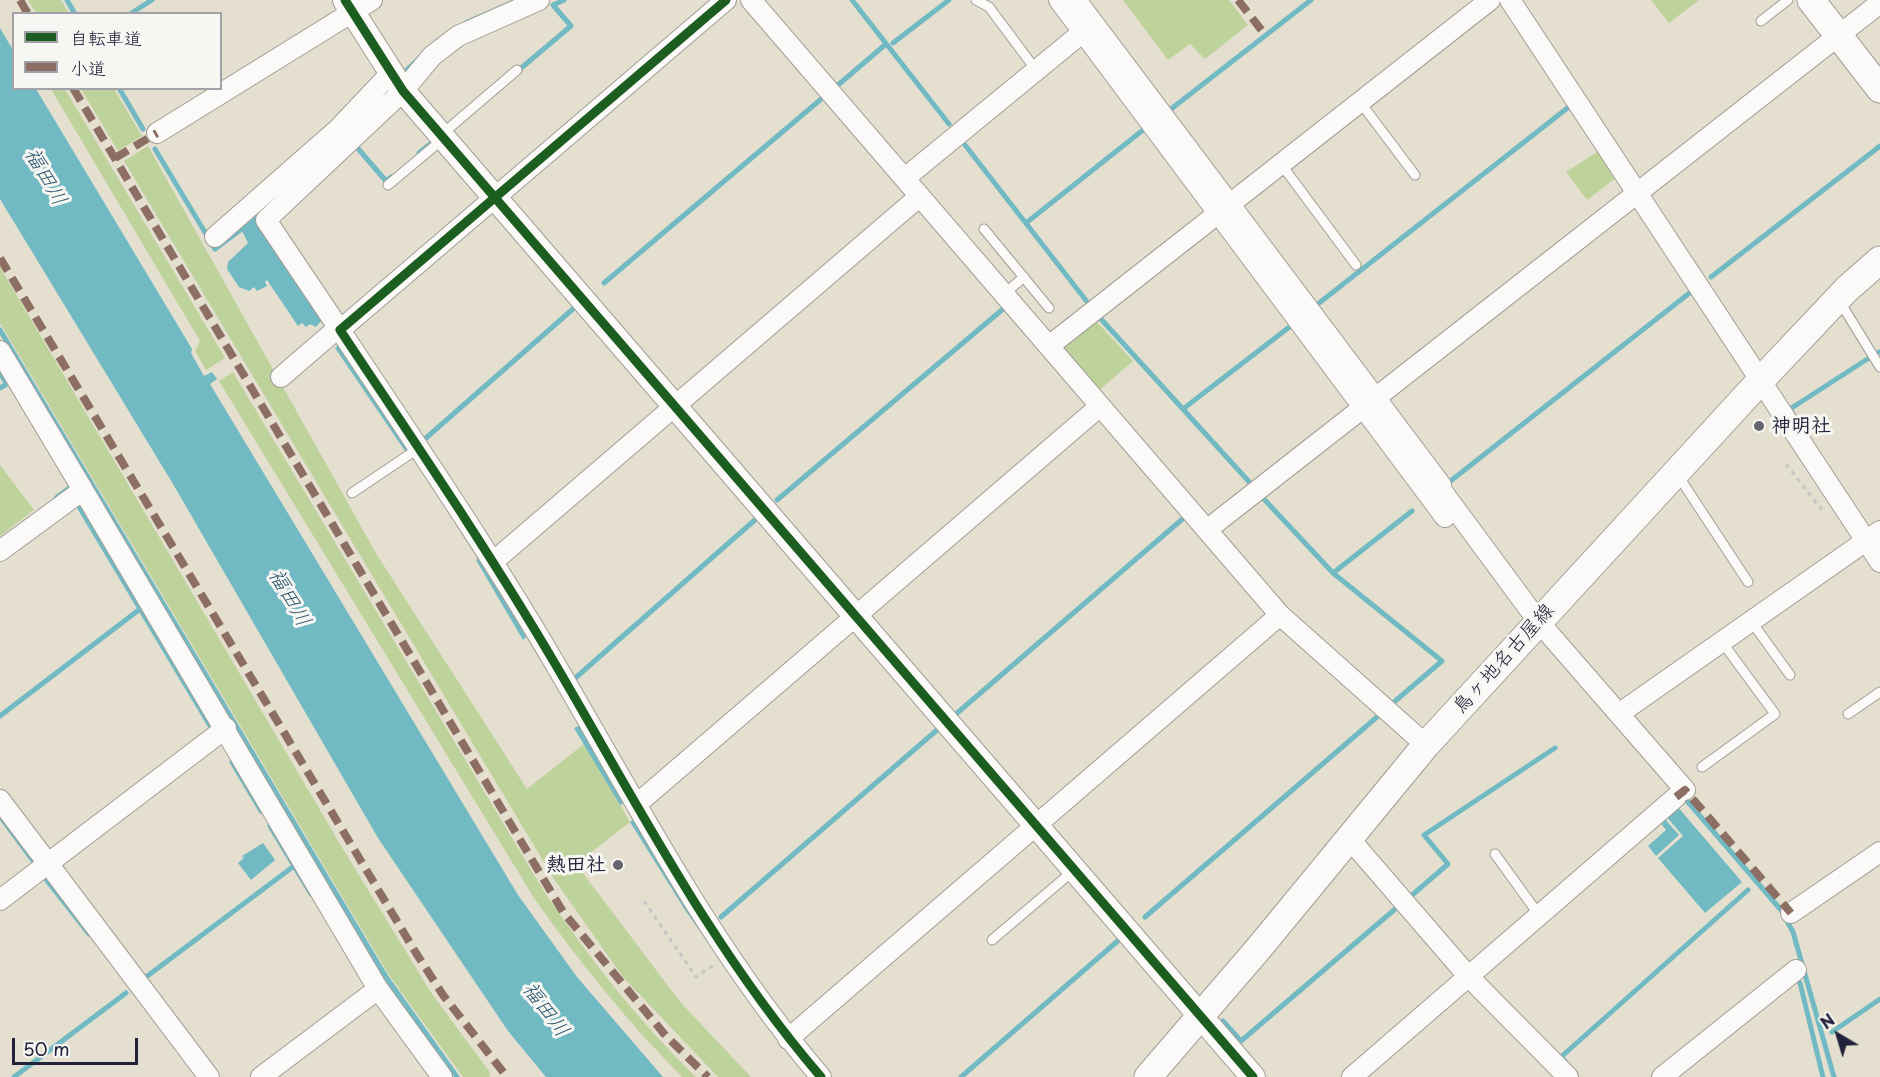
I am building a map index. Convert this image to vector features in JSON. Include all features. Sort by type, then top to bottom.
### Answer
[{"type":"main road","points":[[1811,0],[1880,89]]},
{"type":"main road","name":"鳥ヶ地名古屋線","points":[[1148,1077],[1259,948],[1426,745],[1762,379],[1838,298],[1880,260]]},
{"type":"street","points":[[215,237],[338,129],[458,36],[539,0]]},
{"type":"street","points":[[281,377],[726,0]]},
{"type":"street","points":[[751,0],[1280,615],[1426,745]]},
{"type":"street","points":[[1059,0],[1224,209]]},
{"type":"street","points":[[1076,0],[1224,209],[1534,625],[1620,713],[1681,793],[1352,1077]]},
{"type":"street","points":[[1049,346],[1490,0]]},
{"type":"street","points":[[1510,0],[1762,379],[1873,536],[1880,562]]},
{"type":"street","points":[[1208,529],[1880,3]]},
{"type":"street","points":[[157,133],[356,4],[397,82],[442,137],[1253,1077]]},
{"type":"street","points":[[905,178],[1083,32]]},
{"type":"street","points":[[397,82],[266,220],[494,561],[696,906],[788,1039],[821,1077]]},
{"type":"street","points":[[494,561],[920,196]]},
{"type":"street","points":[[0,351],[226,728],[308,873],[378,989],[442,1077]]},
{"type":"street","points":[[637,804],[1100,406]]},
{"type":"street","points":[[0,551],[83,490]]},
{"type":"street","points":[[1620,713],[1873,536]]},
{"type":"street","points":[[788,1039],[1037,827],[1280,615]]},
{"type":"street","points":[[0,900],[226,728]]},
{"type":"street","points":[[0,800],[209,1077]]},
{"type":"street","points":[[1348,837],[1468,976],[1568,1077]]},
{"type":"street","points":[[1791,913],[1880,852]]},
{"type":"street","points":[[1662,1077],[1796,970]]},
{"type":"street","points":[[261,1077],[378,989]]},
{"type":"lane","points":[[976,0],[989,7],[1036,70]]},
{"type":"lane","points":[[1761,21],[1788,0]]},
{"type":"lane","points":[[387,185],[517,70]]},
{"type":"lane","points":[[1360,102],[1415,176]]},
{"type":"lane","points":[[1281,164],[1356,265]]},
{"type":"lane","points":[[984,229],[1050,308]]},
{"type":"lane","points":[[1004,294],[1024,277]]},
{"type":"lane","points":[[1838,298],[1880,367]]},
{"type":"lane","points":[[352,493],[419,448]]},
{"type":"lane","points":[[1676,472],[1748,582]]},
{"type":"lane","points":[[1751,621],[1790,675]]},
{"type":"lane","points":[[1702,767],[1774,714],[1722,642]]},
{"type":"lane","points":[[1848,714],[1880,692]]},
{"type":"lane","points":[[1495,854],[1539,915]]},
{"type":"lane","points":[[992,940],[1074,870]]},
{"type":"path","points":[[1786,464],[1826,516]]},
{"type":"path","points":[[644,901],[696,977],[729,954]]},
{"type":"green space","points":[[28,0],[61,0],[68,12],[35,12]]},
{"type":"green space","points":[[1123,0],[1229,0],[1248,25],[1205,59],[1190,44],[1168,60]]},
{"type":"green space","points":[[1651,0],[1699,0],[1669,23]]},
{"type":"green space","points":[[52,90],[66,90],[225,358],[206,370],[195,351],[200,341]]},
{"type":"green space","points":[[82,90],[115,90],[142,136],[118,151]]},
{"type":"green space","points":[[148,146],[377,555],[527,789],[584,744],[630,822],[576,864],[681,1003],[751,1077],[718,1077],[623,977],[554,879],[124,161]]},
{"type":"green space","points":[[1600,150],[1617,177],[1587,200],[1566,172]]},
{"type":"green space","points":[[0,267],[346,854],[432,994],[489,1071],[490,1077],[463,1077],[389,975],[0,323]]},
{"type":"green space","points":[[1094,319],[1133,361],[1097,392],[1063,351],[1065,342]]},
{"type":"green space","points":[[233,372],[545,893],[616,989],[696,1077],[682,1077],[642,1034],[586,968],[534,898],[219,381]]},
{"type":"green space","points":[[0,465],[34,510],[0,536]]},
{"type":"water","points":[[512,0],[526,0],[461,29],[255,221],[322,320],[316,327],[310,324],[306,327],[302,323],[298,326],[267,280],[265,282],[267,286],[257,291],[254,287],[249,291],[239,287],[227,269],[228,262],[248,243],[239,225],[436,39],[466,20]]},
{"type":"water","name":"福田川","points":[[0,28],[12,48],[12,90],[37,90],[192,349],[191,353],[204,376],[212,372],[217,379],[210,384],[518,895],[577,977],[663,1077],[546,1077],[508,1031],[378,838],[173,484],[0,199]]},
{"type":"water","points":[[340,344],[409,449],[405,451],[335,348]]},
{"type":"water","points":[[479,557],[526,637],[523,640],[476,560]]},
{"type":"water","points":[[579,726],[624,803],[620,805],[574,728]]},
{"type":"water","points":[[1677,806],[1742,882],[1705,913],[1658,858],[1683,836],[1666,816]]},
{"type":"water","points":[[1663,817],[1679,835],[1656,856],[1648,846],[1666,830],[1659,821]]},
{"type":"water","points":[[634,819],[687,909],[716,949],[714,951],[685,910],[630,822]]},
{"type":"water","points":[[263,843],[275,860],[251,880],[238,863],[244,858],[242,856]]},
{"type":"waterway","points":[[67,0],[74,12]]},
{"type":"waterway","points":[[133,12],[152,0]]},
{"type":"waterway","points":[[520,69],[571,26],[553,5],[564,0]]},
{"type":"waterway","points":[[852,0],[949,124]]},
{"type":"waterway","points":[[893,43],[949,0]]},
{"type":"waterway","points":[[1171,109],[1311,0]]},
{"type":"waterway","points":[[838,85],[886,44]]},
{"type":"waterway","points":[[120,90],[143,129]]},
{"type":"waterway","points":[[604,283],[820,100]]},
{"type":"waterway","points":[[1314,307],[1570,106]]},
{"type":"waterway","points":[[1026,223],[1143,130]]},
{"type":"waterway","points":[[419,153],[434,141]]},
{"type":"waterway","points":[[354,144],[386,181],[391,177]]},
{"type":"waterway","points":[[965,145],[1088,303]]},
{"type":"waterway","points":[[1711,277],[1880,146]]},
{"type":"waterway","points":[[155,149],[215,249],[247,225]]},
{"type":"waterway","points":[[1448,483],[1692,291]]},
{"type":"waterway","points":[[426,438],[574,308]]},
{"type":"waterway","points":[[777,500],[1003,309]]},
{"type":"waterway","points":[[1101,319],[1252,485]]},
{"type":"waterway","points":[[1183,409],[1292,325]]},
{"type":"waterway","points":[[0,330],[386,977],[457,1077]]},
{"type":"waterway","points":[[1793,414],[1790,409],[1869,358]]},
{"type":"waterway","points":[[0,373],[7,384],[0,388]]},
{"type":"waterway","points":[[56,498],[72,486]]},
{"type":"waterway","points":[[1263,498],[1333,573],[1442,661],[1394,702]]},
{"type":"waterway","points":[[78,505],[212,729]]},
{"type":"waterway","points":[[1333,573],[1412,511]]},
{"type":"waterway","points":[[956,714],[1186,516]]},
{"type":"waterway","points":[[573,680],[756,519]]},
{"type":"waterway","points":[[0,716],[140,609]]},
{"type":"waterway","points":[[1145,917],[1377,717]]},
{"type":"waterway","points":[[721,917],[937,730]]},
{"type":"waterway","points":[[1411,896],[1448,864],[1424,835],[1555,748]]},
{"type":"waterway","points":[[232,762],[261,811]]},
{"type":"waterway","points":[[1682,795],[1781,910],[1793,932],[1834,1077]]},
{"type":"waterway","points":[[0,816],[34,862]]},
{"type":"waterway","points":[[270,826],[311,894]]},
{"type":"waterway","points":[[146,977],[294,866]]},
{"type":"waterway","points":[[45,878],[89,934]]},
{"type":"waterway","points":[[1565,1061],[1561,1057],[1748,890]]},
{"type":"waterway","points":[[1223,1021],[1241,1041],[1394,910]]},
{"type":"waterway","points":[[961,1077],[1120,939]]},
{"type":"waterway","points":[[1800,983],[1823,1077]]},
{"type":"waterway","points":[[14,1077],[126,993]]},
{"type":"waterway","points":[[1832,1032],[1880,999]]},
{"type":"marked path","points":[[20,0],[27,12]]},
{"type":"marked path","points":[[1238,0],[1263,32]]},
{"type":"marked path","points":[[74,90],[563,912],[666,1036],[708,1077]]},
{"type":"marked path","points":[[115,158],[157,133]]},
{"type":"marked path","points":[[0,258],[416,953],[443,995],[507,1077]]},
{"type":"marked path","points":[[1676,797],[1685,790],[1791,913]]},
{"type":"cycle path","points":[[345,0],[403,91],[1253,1077]]},
{"type":"cycle path","points":[[726,0],[340,330],[503,578],[678,876],[711,928],[745,979],[821,1077]]},
{"type":"place","name":"神明社","points":[[1759,426]]},
{"type":"place","name":"熱田社","points":[[618,865]]}]
